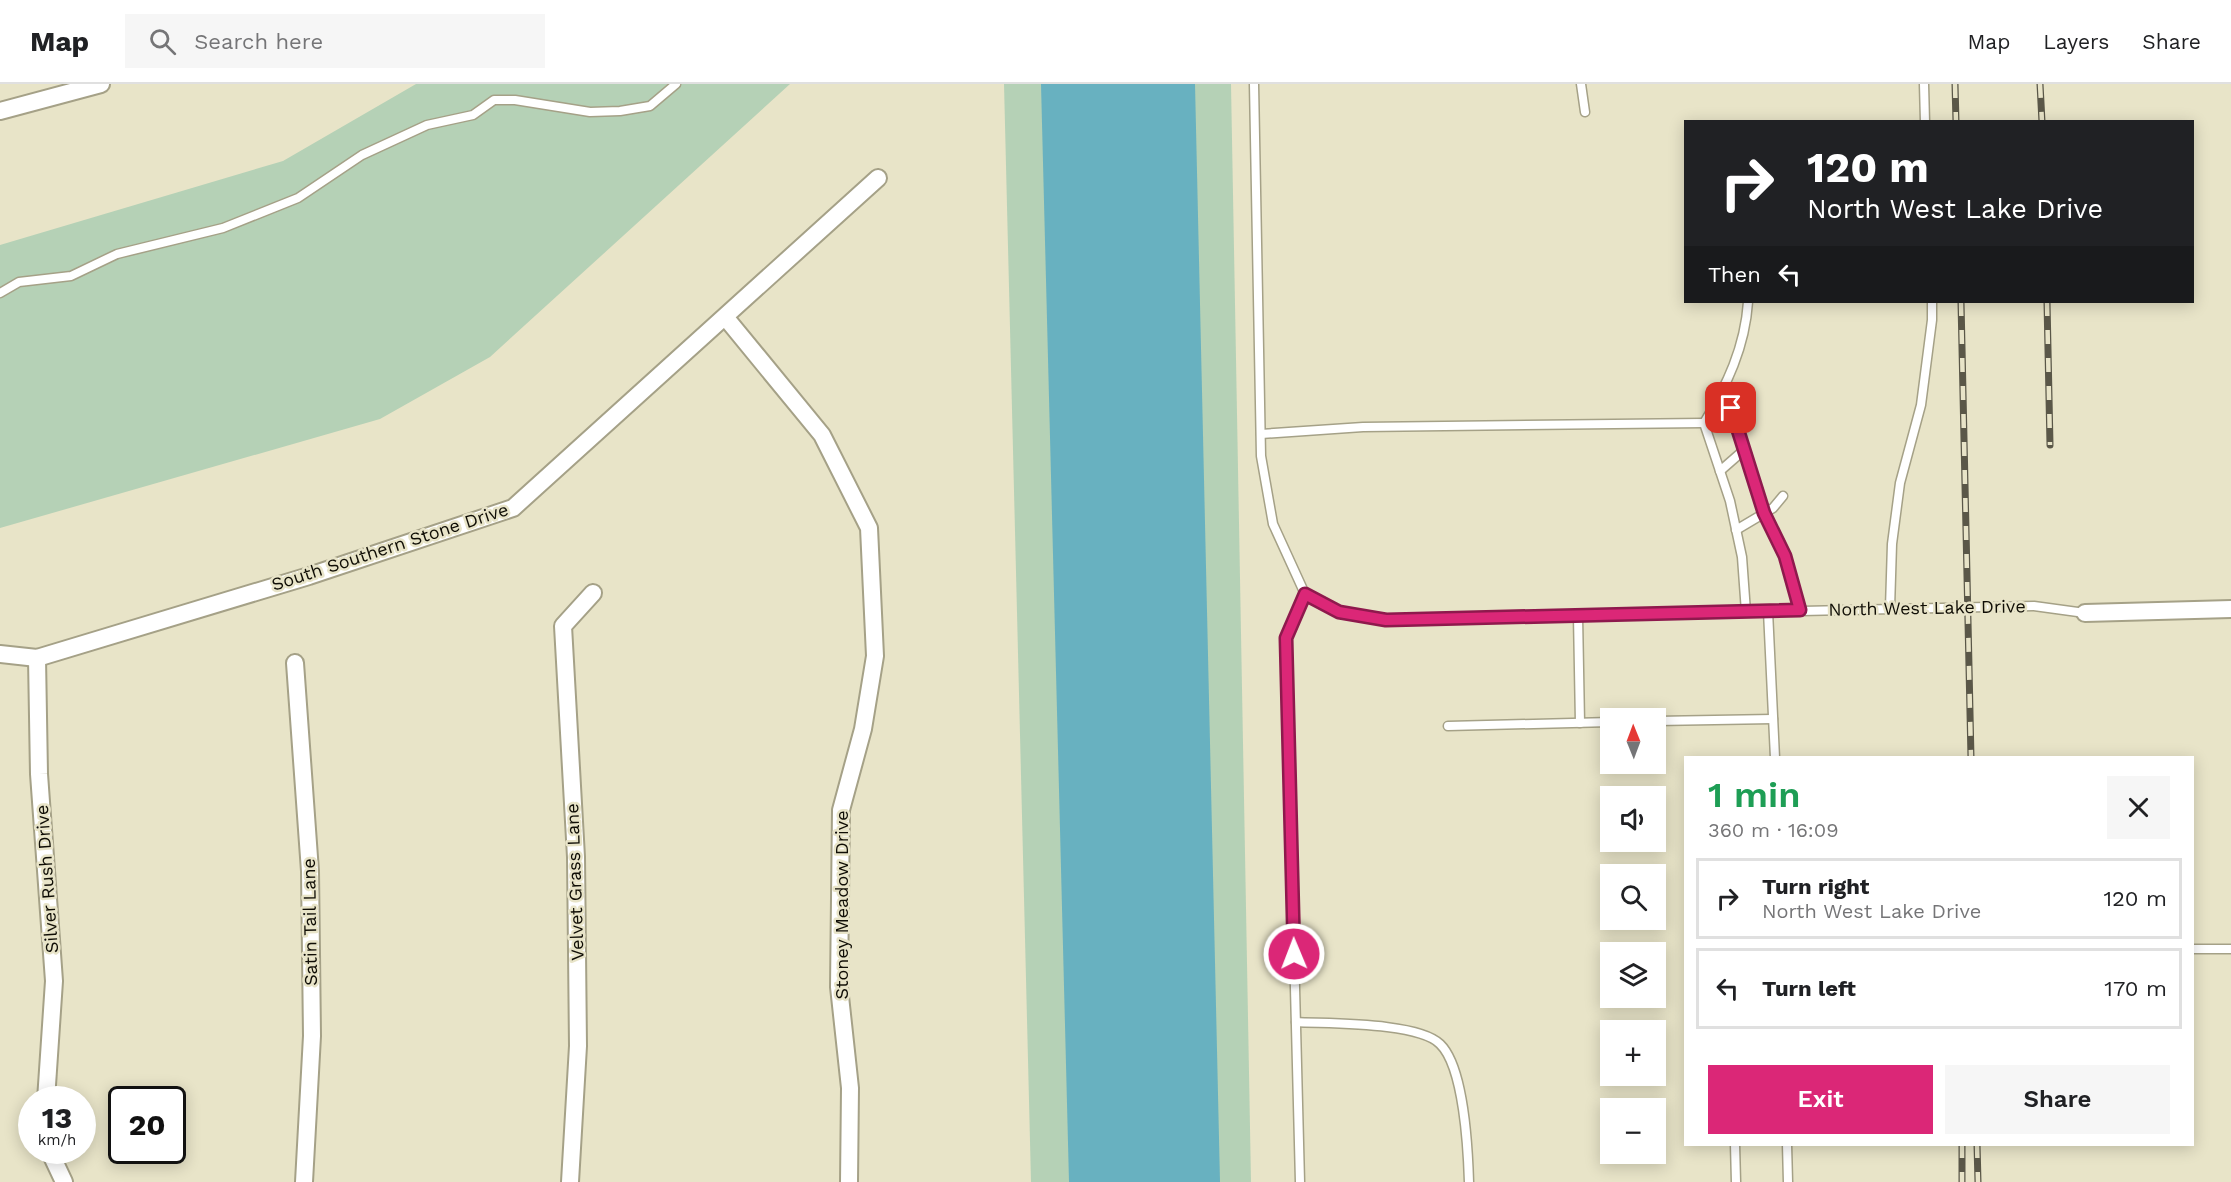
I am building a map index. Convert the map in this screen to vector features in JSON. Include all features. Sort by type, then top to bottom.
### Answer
[{"type":"street","points":[[0,111],[101,84]]},
{"type":"street","name":"South Southern Stone Drive","points":[[37,658],[309,576],[513,508],[726,318],[878,178]]},
{"type":"street","name":"Stoney Meadow Drive","points":[[726,318],[822,435],[869,528],[875,656],[863,729],[841,810],[839,987],[850,1088],[849,1182]]},
{"type":"street","name":"Velvet Grass Lane","points":[[570,1182],[578,1046],[576,857],[563,626],[593,593]]},
{"type":"street","name":"North West Lake Drive","points":[[2085,612],[2231,609]]},
{"type":"street","points":[[0,654],[37,658]]},
{"type":"street","name":"Silver Rush Drive","points":[[37,658],[39,774],[54,981],[47,1086]]},
{"type":"street","name":"Satin Tail Lane","points":[[295,663],[310,872],[312,1036],[304,1182]]},
{"type":"street","points":[[56,1164],[64,1182]]},
{"type":"lane","points":[[0,293],[19,282],[71,276],[117,254],[224,228],[298,198],[362,155],[427,125],[473,115],[494,100],[515,100],[590,112],[620,111],[650,106],[676,84]]},
{"type":"lane","points":[[1254,84],[1261,456],[1273,524],[1305,594],[1286,638],[1300,1182]]},
{"type":"lane","points":[[1581,84],[1585,112]]},
{"type":"lane","points":[[1924,84],[1925,120]]},
{"type":"lane","points":[[1746,612],[1742,557],[1736,530],[1704,423],[1725,388],[1747,322],[1748,303]]},
{"type":"lane","points":[[1890,608],[1892,544],[1900,483],[1922,405],[1932,303]]},
{"type":"lane","points":[[1725,388],[1764,513],[1785,556],[1800,610]]},
{"type":"lane","points":[[1261,434],[1364,427],[1704,423]]},
{"type":"lane","points":[[1720,471],[1744,450]]},
{"type":"lane","points":[[1736,530],[1773,508],[1783,496]]},
{"type":"lane","name":"North West Lake Drive","points":[[1305,594],[1339,612],[1386,620],[2034,606],[2085,612]]},
{"type":"lane","points":[[1768,611],[1775,756]]},
{"type":"lane","points":[[1578,616],[1580,723]]},
{"type":"lane","points":[[1666,721],[1773,718]]},
{"type":"lane","points":[[1448,726],[1600,722]]},
{"type":"lane","points":[[2194,949],[2231,949]]},
{"type":"lane","points":[[1296,1022],[1406,1029],[1440,1043],[1455,1073],[1468,1132],[1469,1182]]},
{"type":"lane","points":[[1735,1146],[1736,1182]]},
{"type":"lane","points":[[1787,1146],[1788,1182]]},
{"type":"green space","points":[[416,84],[790,84],[490,357],[380,419],[0,528],[0,245],[283,161]]},
{"type":"green space","points":[[1004,84],[1231,84],[1251,1182],[1031,1182]]},
{"type":"water","points":[[1041,84],[1195,84],[1220,1182],[1069,1182]]},
{"type":"railway","points":[[1955,84],[1956,120]]},
{"type":"railway","points":[[2040,84],[2042,120]]},
{"type":"railway","points":[[1961,303],[1971,756]]},
{"type":"railway","points":[[2047,303],[2050,445]]},
{"type":"railway","points":[[1962,1146],[1962,1182]]},
{"type":"railway","points":[[1977,1146],[1978,1182]]},
{"type":"route","points":[[1294,954],[1286,638],[1305,594],[1339,612],[1386,620],[1800,610],[1785,556],[1764,513],[1731,408]]}]
